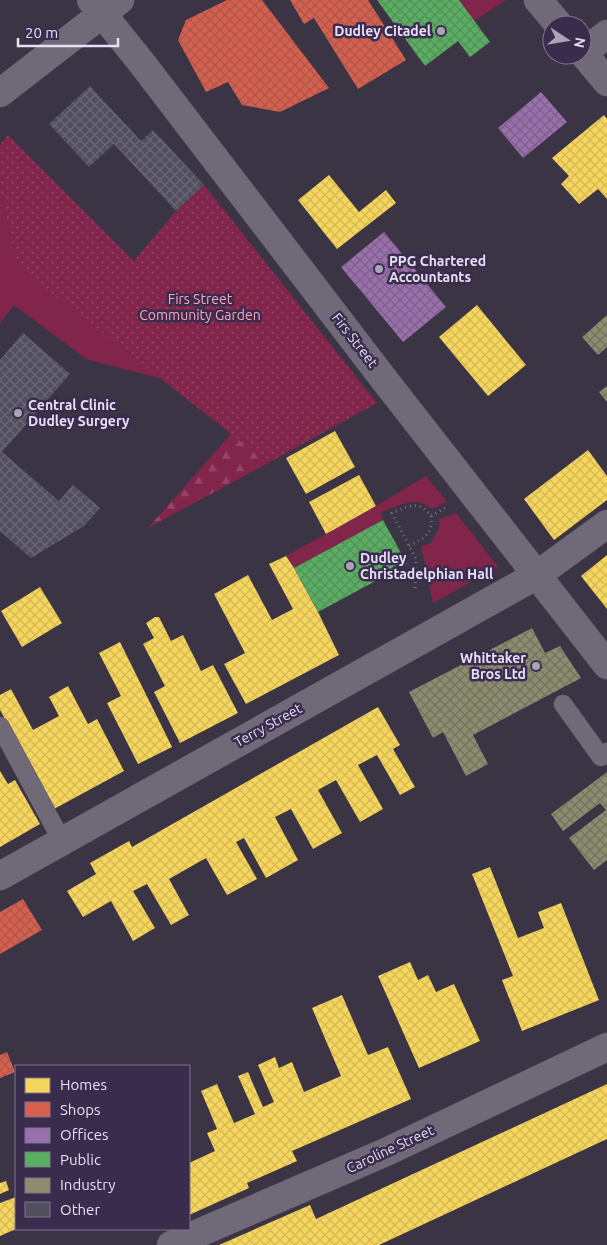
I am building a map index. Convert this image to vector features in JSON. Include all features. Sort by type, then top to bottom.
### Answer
[{"type":"street","points":[[538,0],[551,15]]},
{"type":"street","points":[[0,93],[104,5]]},
{"type":"street","name":"Firs Street","points":[[104,5],[141,62],[607,665]]},
{"type":"street","points":[[592,45],[607,34]]},
{"type":"street","points":[[592,63],[607,82]]},
{"type":"street","name":"Terry Street","points":[[0,876],[537,575],[607,524]]},
{"type":"street","name":"Caroline Street","points":[[171,1245],[386,1152],[607,1047]]},
{"type":"lane","points":[[563,704],[600,758],[607,752]]},
{"type":"lane","points":[[0,726],[62,841]]},
{"type":"path","points":[[431,516],[474,494]]},
{"type":"path","points":[[409,546],[428,534],[431,529],[431,516],[423,508],[417,506],[407,507],[392,513],[409,546],[416,559],[415,588]]},
{"type":"green space","points":[[459,0],[506,0],[474,21]]},
{"type":"green space","name":"Firs Street Community Garden","points":[[8,135],[134,261],[176,211],[204,185],[377,403],[268,463],[17,266],[0,188],[0,145]]},
{"type":"green space","points":[[0,188],[17,266],[162,379],[86,359],[14,305],[0,323]]},
{"type":"green space","points":[[231,434],[268,463],[148,528]]},
{"type":"green space","points":[[426,476],[447,502],[431,509],[422,503],[411,502],[381,512],[383,520],[294,568],[286,556],[376,506]]},
{"type":"green space","points":[[456,513],[498,567],[433,603],[421,546],[431,543],[440,526],[439,519]]},
{"type":"building: Homes","points":[[604,115],[607,119],[607,199],[598,189],[579,204],[561,184],[569,176],[552,158]]},
{"type":"building: Homes","points":[[329,175],[359,212],[386,190],[396,203],[337,249],[298,200]]},
{"type":"building: Homes","points":[[477,305],[526,365],[488,396],[439,337]]},
{"type":"building: Homes","points":[[335,431],[355,467],[306,494],[286,458]]},
{"type":"building: Homes","points":[[588,450],[607,476],[607,500],[554,540],[524,499]]},
{"type":"building: Homes","points":[[359,475],[376,506],[326,534],[309,502]]},
{"type":"building: Homes","points":[[607,555],[607,609],[581,576]]},
{"type":"building: Homes","points":[[286,556],[318,612],[339,655],[246,704],[224,664],[245,653],[214,594],[248,575],[272,620],[293,609],[269,564]]},
{"type":"building: Homes","points":[[40,587],[62,623],[22,647],[1,611]]},
{"type":"building: Homes","points":[[155,617],[159,617],[171,641],[183,635],[201,671],[213,665],[238,713],[180,743],[154,692],[165,686],[143,644],[154,638],[146,623]]},
{"type":"building: Homes","points":[[120,642],[172,747],[138,764],[107,703],[121,696],[99,653]]},
{"type":"building: Homes","points":[[68,686],[88,724],[97,719],[124,771],[54,809],[0,710],[0,695],[11,689],[33,730],[59,716],[49,697]]},
{"type":"building: Homes","points":[[378,707],[400,745],[393,749],[415,787],[400,795],[377,755],[358,765],[383,809],[360,822],[336,780],[318,790],[342,833],[313,849],[291,809],[275,817],[298,860],[266,878],[244,838],[236,842],[257,879],[227,895],[206,858],[169,879],[189,915],[171,925],[147,884],[133,891],[155,928],[133,941],[111,901],[83,917],[67,891],[96,874],[90,863],[129,841],[132,847]]},
{"type":"building: Homes","points":[[0,771],[8,784],[15,780],[40,824],[0,847]]},
{"type":"building: Homes","points":[[490,867],[518,938],[544,928],[538,912],[561,903],[599,1000],[522,1031],[502,980],[513,976],[472,874]]},
{"type":"building: Homes","points":[[410,962],[418,980],[428,975],[436,992],[454,984],[480,1041],[419,1068],[378,976]]},
{"type":"building: Homes","points":[[342,995],[368,1055],[388,1047],[411,1099],[292,1151],[297,1161],[247,1183],[249,1188],[190,1215],[190,1163],[215,1151],[207,1133],[217,1129],[201,1091],[217,1084],[234,1123],[255,1114],[238,1076],[248,1072],[263,1107],[274,1102],[258,1065],[275,1057],[279,1068],[292,1062],[304,1092],[341,1076],[312,1008]]},
{"type":"building: Homes","points":[[607,1084],[607,1139],[379,1245],[219,1245],[310,1205],[316,1219]]},
{"type":"building: Homes","points":[[6,1181],[9,1190],[0,1194],[0,1183]]},
{"type":"building: Homes","points":[[15,1197],[15,1229],[0,1236],[0,1203]]},
{"type":"building: Shops","points":[[227,0],[262,0],[329,88],[280,112],[242,105],[228,82],[206,92],[178,40],[186,20]]},
{"type":"building: Shops","points":[[290,0],[368,0],[406,60],[358,89],[314,18],[304,24]]},
{"type":"building: Shops","points":[[23,899],[42,930],[0,954],[0,912]]},
{"type":"building: Shops","points":[[7,1052],[15,1072],[0,1078],[0,1055]]},
{"type":"building: Offices","points":[[541,92],[567,122],[523,158],[498,128]]},
{"type":"building: Offices","points":[[384,232],[446,307],[403,342],[341,267]]},
{"type":"building: Public","name":"Dudley Citadel","points":[[377,0],[459,0],[490,42],[470,57],[458,41],[425,66]]},
{"type":"building: Public","name":"Dudley Christadelphian Hall","points":[[383,520],[407,564],[318,612],[294,568]]},
{"type":"building: Industry","points":[[607,315],[607,347],[598,355],[582,337]]},
{"type":"building: Industry","points":[[607,386],[607,402],[599,392]]},
{"type":"building: Industry","points":[[532,628],[545,653],[560,646],[581,678],[473,735],[488,764],[466,776],[443,732],[433,738],[409,692]]},
{"type":"building: Industry","points":[[607,772],[607,860],[594,870],[569,838],[606,810],[600,803],[563,831],[551,814]]},
{"type":"building: Other","points":[[90,86],[141,141],[153,130],[204,185],[176,211],[114,144],[89,167],[49,124]]},
{"type":"building: Other","name":"Central Clinic Dudley Surgery","points":[[23,333],[70,374],[2,452],[59,501],[73,485],[100,508],[84,526],[31,558],[0,531],[0,360]]},
{"type":"place","name":"Dudley Citadel","points":[[441,31]]},
{"type":"place","name":"PPG Chartered Accountants","points":[[379,269]]},
{"type":"place","name":"Central Clinic Dudley Surgery","points":[[18,413]]},
{"type":"place","name":"Dudley Christadelphian Hall","points":[[350,566]]},
{"type":"place","name":"Whittaker Bros Ltd","points":[[536,666]]}]
